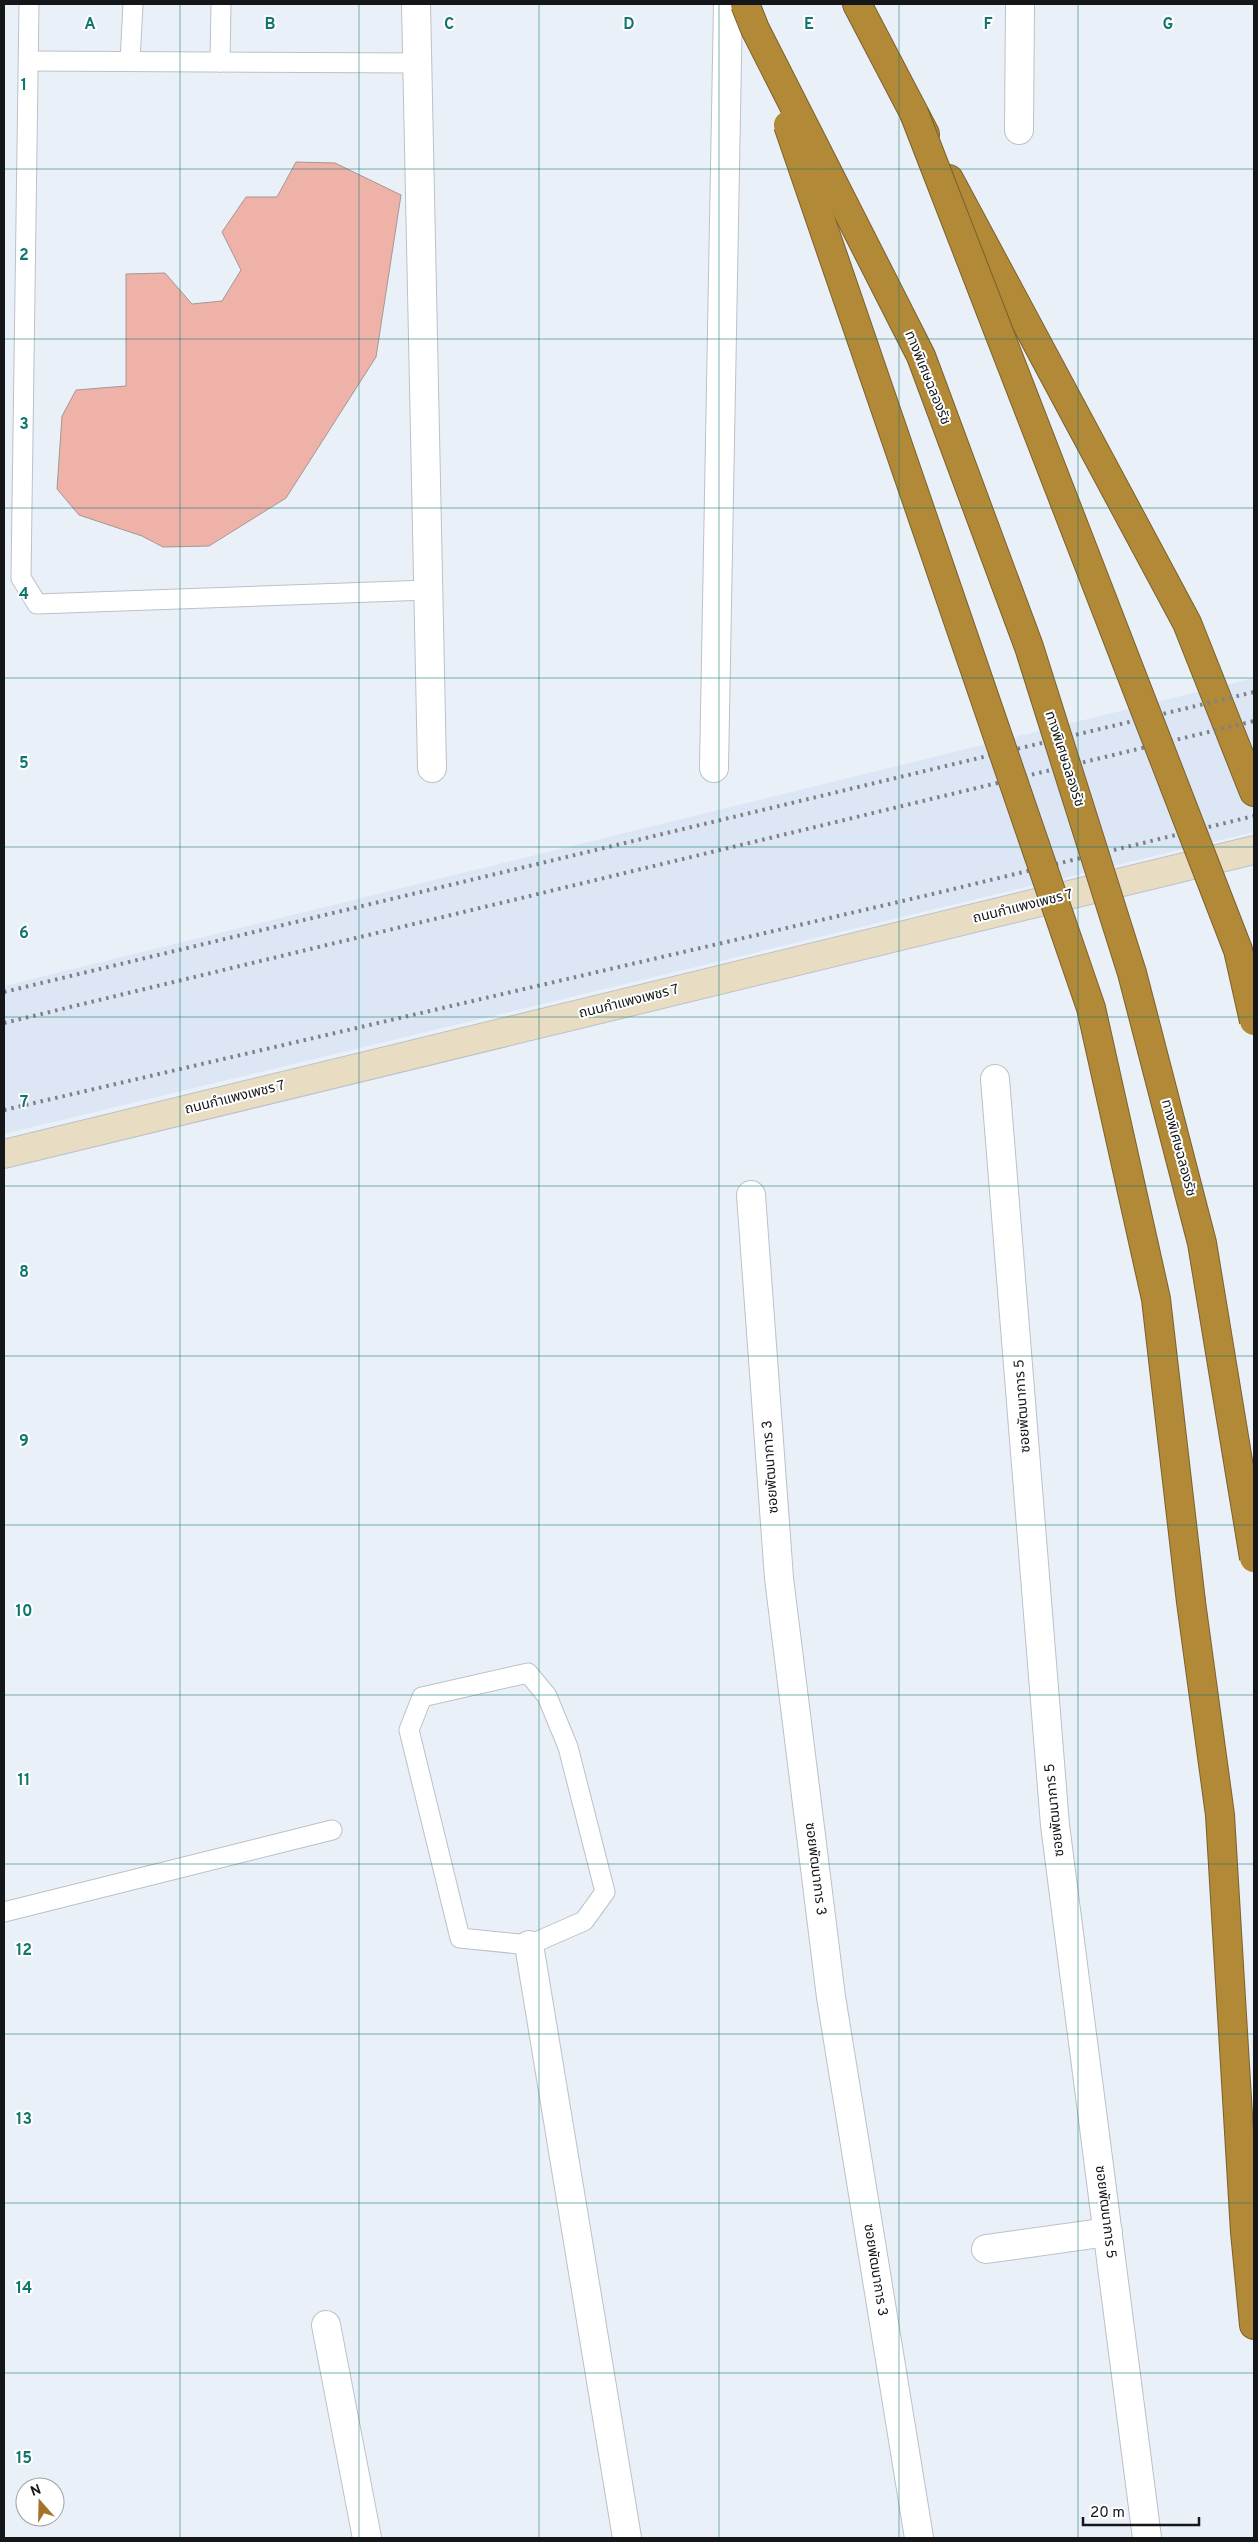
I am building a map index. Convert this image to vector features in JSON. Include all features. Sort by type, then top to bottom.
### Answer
[{"type":"highway","name":"ทางพิเศษฉลองรัช","points":[[745,4],[755,29],[921,356],[1029,647],[1132,973],[1202,1243],[1254,1558]]},
{"type":"highway","points":[[858,4],[914,113],[1187,623],[1254,792]]},
{"type":"highway","points":[[755,29],[1091,1008],[1156,1299],[1191,1602],[1220,1815],[1245,2232],[1254,2325]]},
{"type":"highway","points":[[914,113],[1238,950],[1254,1021]]},
{"type":"street","points":[[416,4],[432,768]]},
{"type":"street","points":[[714,768],[728,4]]},
{"type":"street","points":[[1019,130],[1020,4]]},
{"type":"street","name":"ถนนกำแพงเพชร 7","points":[[4,1154],[1254,850]]},
{"type":"street","name":"ซอยพัฒนาการ 5","points":[[995,1079],[1055,1825],[1147,2538]]},
{"type":"street","name":"ซอยพัฒนาการ 3","points":[[751,1196],[779,1578],[830,1987],[919,2538]]},
{"type":"street","points":[[529,1945],[627,2538]]},
{"type":"street","points":[[986,2249],[1108,2232]]},
{"type":"street","points":[[326,2325],[367,2538]]},
{"type":"lane","points":[[29,4],[30,61],[21,578],[37,604],[428,590]]},
{"type":"lane","points":[[130,61],[133,4]]},
{"type":"lane","points":[[220,62],[221,4]]},
{"type":"lane","points":[[30,61],[417,63]]},
{"type":"lane","points":[[528,1673],[547,1696],[568,1747],[605,1892],[584,1921],[529,1945],[460,1938],[408,1730],[422,1697],[528,1673]]},
{"type":"lane","points":[[4,1912],[332,1830]]},
{"type":"shaded area","points":[[1254,678],[1254,832],[4,1134],[4,986]]},
{"type":"building","points":[[296,162],[335,163],[401,195],[376,357],[286,498],[209,546],[163,547],[142,536],[79,515],[57,489],[62,416],[76,390],[126,386],[126,274],[165,273],[192,304],[222,301],[241,270],[222,232],[246,197],[277,197]]},
{"type":"railway","points":[[4,992],[1254,692]]},
{"type":"railway","points":[[4,1023],[1254,721]]},
{"type":"railway","points":[[4,1110],[937,893],[1254,816]]}]
